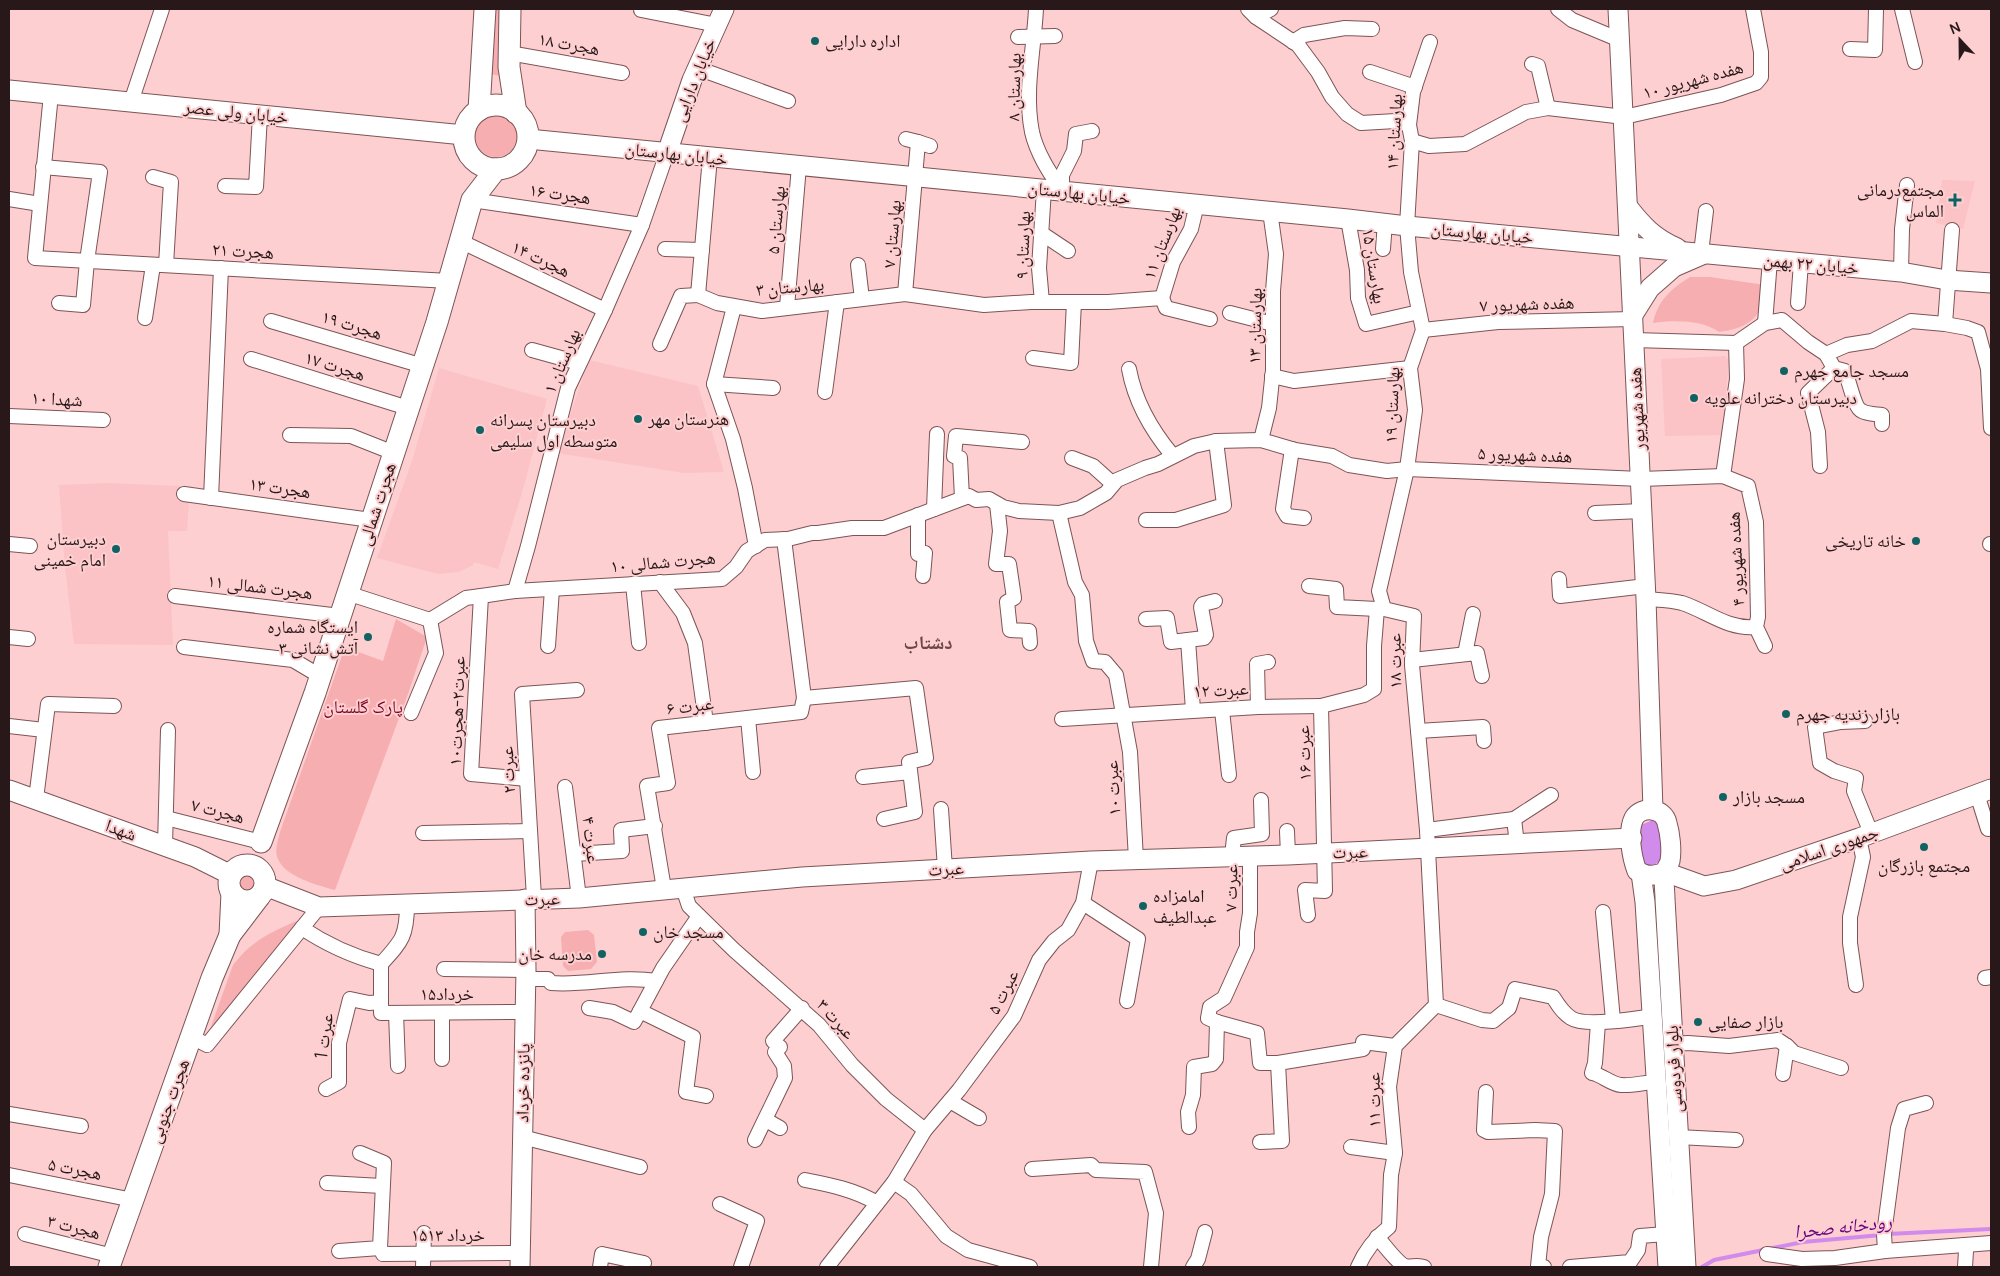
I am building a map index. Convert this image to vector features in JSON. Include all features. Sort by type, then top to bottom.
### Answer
[{"type":"main road","points":[[479,110],[485,9]]},
{"type":"main road","points":[[510,9],[509,67],[516,113]]},
{"type":"main road","name":"هفده شهریور","points":[[1618,9],[1646,593],[1653,810]]},
{"type":"main road","name":"خیابان دارایی","points":[[667,153],[678,117],[697,68],[720,17]]},
{"type":"main road","name":"خیابان ولی عصر","points":[[9,90],[464,135]]},
{"type":"main road","points":[[498,105],[516,113],[523,120],[527,129],[526,149],[514,164],[496,169],[482,166],[472,158],[464,143],[466,125],[471,117],[479,110],[488,106],[498,105]]},
{"type":"main road","name":"خیابان بهارستان","points":[[528,139],[1385,222],[1407,226],[1630,246]]},
{"type":"main road","points":[[472,158],[472,200]]},
{"type":"main road","name":"هجرت شمالی","points":[[261,842],[320,676],[394,453],[449,282],[472,200],[496,169]]},
{"type":"main road","points":[[1628,207],[1643,226],[1662,242],[1696,253]]},
{"type":"main road","name":"خیابان ۲۲ بهمن","points":[[1630,246],[1901,272],[1947,280],[1991,283]]},
{"type":"main road","points":[[1633,317],[1650,288],[1674,266],[1696,253]]},
{"type":"main road","name":"شهدا","points":[[9,790],[195,857],[233,879]]},
{"type":"main road","name":"جمهوری اسلامی","points":[[1665,872],[1704,886],[1736,880],[1865,836],[1984,792]]},
{"type":"main road","name":"بلوار فردوسی","points":[[1668,1267],[1645,902],[1641,873],[1637,871],[1634,862],[1632,838],[1632,824],[1638,813],[1653,810],[1662,813],[1667,821],[1670,861],[1665,872],[1665,899],[1686,1267]]},
{"type":"main road","name":"عبرت","points":[[263,887],[319,907],[579,898],[802,877],[1091,861],[1288,855],[1632,838]]},
{"type":"main road","points":[[230,935],[233,879],[261,842]]},
{"type":"main road","points":[[230,935],[263,887],[261,842]]},
{"type":"main road","points":[[233,879],[246,866],[252,866],[260,872],[263,887]]},
{"type":"main road","points":[[1641,873],[1647,876],[1655,876],[1665,872]]},
{"type":"main road","points":[[233,879],[236,898],[248,902],[263,887]]},
{"type":"main road","name":"پانزده خرداد","points":[[520,1260],[525,975],[529,899]]},
{"type":"main road","name":"هجرت جنوبی","points":[[111,1262],[230,935]]},
{"type":"street","name":"بهارستان ۸","points":[[1036,9],[1029,98],[1033,133],[1053,190]]},
{"type":"street","points":[[1252,13],[1271,9]]},
{"type":"street","points":[[1558,9],[1572,20],[1620,40]]},
{"type":"street","name":"هفده شهریور ۱۰","points":[[1624,117],[1721,95],[1756,83],[1760,77],[1761,52],[1754,9]]},
{"type":"street","points":[[1850,49],[1876,50],[1876,9]]},
{"type":"street","points":[[1902,9],[1915,62]]},
{"type":"street","points":[[131,102],[158,10]]},
{"type":"street","points":[[641,10],[720,17]]},
{"type":"street","points":[[1252,13],[1298,45],[1318,72],[1332,96],[1347,114],[1361,123],[1396,121],[1409,125]]},
{"type":"street","points":[[1293,42],[1304,35],[1344,28],[1372,29]]},
{"type":"street","points":[[1018,37],[1055,36]]},
{"type":"street","name":"بهارستان ۱۴","points":[[1407,226],[1412,141],[1409,125],[1414,87],[1430,42]]},
{"type":"street","name":"هجرت ۱۸","points":[[509,53],[622,73]]},
{"type":"street","points":[[1532,64],[1538,66],[1548,108]]},
{"type":"street","points":[[697,68],[788,101]]},
{"type":"street","points":[[1370,72],[1414,87]]},
{"type":"street","points":[[9,199],[40,204],[50,94]]},
{"type":"street","points":[[1412,141],[1430,146],[1465,144],[1526,112],[1548,108],[1624,117]]},
{"type":"street","points":[[224,186],[256,187],[260,115]]},
{"type":"street","name":"بهارستان ۹","points":[[1042,302],[1039,268],[1041,233],[1053,190],[1074,151],[1076,134],[1092,131]]},
{"type":"street","name":"بهارستان ۷","points":[[905,294],[918,142]]},
{"type":"street","name":"بهارستان ۱","points":[[515,591],[568,388],[642,225],[667,153]]},
{"type":"street","points":[[660,344],[681,296],[698,295],[710,157]]},
{"type":"street","name":"بهارستان ۵","points":[[788,307],[799,166]]},
{"type":"street","points":[[43,167],[100,172],[87,261],[84,305],[59,303]]},
{"type":"street","points":[[146,318],[159,265],[171,182],[153,177]]},
{"type":"street","points":[[1901,272],[1902,229],[1907,185]]},
{"type":"street","name":"هجرت ۱۶","points":[[472,200],[642,225]]},
{"type":"street","name":"هجرت ۲۱","points":[[40,204],[35,258],[449,282]]},
{"type":"street","name":"بهارستان ۱۱","points":[[1042,302],[1108,302],[1162,298],[1173,262],[1191,229],[1197,204]]},
{"type":"street","name":"بهارستان ۱۳","points":[[1261,440],[1269,408],[1272,376],[1276,254],[1270,211]]},
{"type":"street","points":[[1696,253],[1706,211]]},
{"type":"street","name":"بهارستان ۱۵","points":[[1348,219],[1357,270],[1358,298],[1366,324],[1419,312]]},
{"type":"street","points":[[1383,249],[1385,222]]},
{"type":"street","points":[[1407,226],[1411,272],[1423,330]]},
{"type":"street","points":[[1945,324],[1952,230]]},
{"type":"street","points":[[1041,233],[1068,251]]},
{"type":"street","name":"هجرت ۱۴","points":[[460,241],[605,310]]},
{"type":"street","points":[[665,248],[702,250]]},
{"type":"street","points":[[1765,323],[1770,260]]},
{"type":"street","points":[[1798,303],[1801,263]]},
{"type":"street","points":[[858,265],[862,299]]},
{"type":"street","points":[[211,498],[221,268]]},
{"type":"street","name":"بهارستان ۳","points":[[698,295],[717,303],[734,307],[762,310],[905,294],[984,305],[1042,302]]},
{"type":"street","points":[[1162,298],[1166,308],[1210,319]]},
{"type":"street","points":[[825,392],[837,302]]},
{"type":"street","points":[[1033,358],[1071,364],[1074,302]]},
{"type":"street","points":[[734,307],[714,384],[733,439],[756,546]]},
{"type":"street","points":[[1230,313],[1273,324]]},
{"type":"street","name":"هفده شهریور ۷","points":[[1423,330],[1498,322],[1633,317]]},
{"type":"street","points":[[1634,340],[1736,343],[1765,323],[1782,320],[1808,342],[1826,354],[1834,368],[1845,372],[1850,381],[1856,406],[1861,411],[1882,415],[1882,424]]},
{"type":"street","name":"هجرت ۱۹","points":[[271,321],[422,366]]},
{"type":"street","points":[[1826,354],[1847,345],[1872,341],[1911,321],[1945,324],[1968,328],[1978,332],[1988,369],[1991,428]]},
{"type":"street","name":"بهارستان ۱۹","points":[[1407,469],[1415,410],[1410,368],[1423,330]]},
{"type":"street","points":[[1723,476],[1737,379],[1736,343]]},
{"type":"street","points":[[532,350],[579,363]]},
{"type":"street","name":"هجرت ۱۷","points":[[251,359],[408,408]]},
{"type":"street","points":[[1272,376],[1294,381],[1410,368]]},
{"type":"street","points":[[1820,466],[1816,424],[1808,393],[1834,368]]},
{"type":"street","points":[[1129,369],[1132,386],[1143,410],[1158,437],[1173,456]]},
{"type":"street","points":[[714,384],[773,388]]},
{"type":"street","name":"شهدا ۱۰","points":[[9,416],[103,420]]},
{"type":"street","points":[[934,509],[937,434]]},
{"type":"street","points":[[290,435],[351,436],[394,453]]},
{"type":"street","points":[[962,498],[960,458],[954,456],[956,436],[1022,442]]},
{"type":"street","points":[[1146,520],[1176,520],[1224,505],[1216,440]]},
{"type":"street","name":"هفده شهریور ۵","points":[[1216,440],[1261,440],[1292,449],[1332,456],[1349,465],[1387,471],[1407,469],[1641,479]]},
{"type":"street","name":"هجرت شمالی ۱۰","points":[[430,620],[466,598],[515,591],[722,578],[736,567],[747,551],[765,540],[784,539],[812,532],[818,534],[839,529],[884,528],[969,496],[976,500],[989,499],[997,504],[1018,511],[1058,513],[1080,508],[1106,493],[1117,480],[1194,446],[1216,440]]},
{"type":"street","points":[[1292,449],[1283,509],[1287,516],[1304,518]]},
{"type":"street","points":[[1072,458],[1093,466],[1113,484]]},
{"type":"street","name":"عبرت ۱۸","points":[[1407,469],[1379,591],[1380,609],[1414,616],[1412,660],[1427,848]]},
{"type":"street","name":"هفده شهریور ۴","points":[[1641,479],[1723,476],[1748,486],[1756,522],[1758,616],[1756,628],[1765,646]]},
{"type":"street","name":"هجرت ۱۳","points":[[184,494],[371,520]]},
{"type":"street","points":[[997,504],[1000,531],[996,564],[1009,564],[1014,598],[1007,602],[1010,630],[1029,631],[1030,643]]},
{"type":"street","points":[[1595,513],[1642,511]]},
{"type":"street","name":"عبرت ۱۰","points":[[1058,513],[1075,582],[1082,594],[1086,642],[1094,661],[1105,662],[1116,675],[1130,752],[1136,859]]},
{"type":"street","points":[[918,515],[918,554],[925,554],[923,576]]},
{"type":"street","points":[[784,539],[804,698],[916,688],[926,758],[909,762],[915,812],[884,819]]},
{"type":"street","points":[[9,544],[30,546]]},
{"type":"street","points":[[1559,580],[1560,596],[1646,593],[1682,603],[1725,623],[1746,628],[1756,628]]},
{"type":"street","points":[[660,582],[683,613],[695,643],[706,723]]},
{"type":"street","points":[[633,584],[639,643]]},
{"type":"street","points":[[1309,586],[1336,589],[1337,607],[1380,609]]},
{"type":"street","points":[[548,646],[552,589]]},
{"type":"street","points":[[347,593],[430,620],[436,653],[411,713]]},
{"type":"street","name":"هجرت شمالی ۱۱","points":[[175,596],[340,616]]},
{"type":"street","name":"عبرت۲-هجرت۱۰","points":[[480,596],[471,774],[527,779]]},
{"type":"street","points":[[1146,619],[1166,618],[1171,642],[1205,637],[1201,607],[1203,604],[1215,601]]},
{"type":"street","name":"عبرت ۱۶","points":[[1308,915],[1305,890],[1325,891],[1326,853],[1322,706],[1364,695],[1374,689],[1374,646],[1380,609]]},
{"type":"street","points":[[1465,654],[1473,614]]},
{"type":"street","points":[[9,637],[28,639]]},
{"type":"street","points":[[1188,640],[1193,710]]},
{"type":"street","points":[[184,647],[293,660],[320,676]]},
{"type":"street","points":[[1412,660],[1477,653],[1482,676]]},
{"type":"street","points":[[1258,707],[1257,664],[1268,662]]},
{"type":"street","name":"عبرت ۲","points":[[529,899],[530,831],[522,694],[577,690]]},
{"type":"street","name":"عبرت ۶","points":[[664,890],[647,786],[668,783],[659,728],[801,712],[804,698]]},
{"type":"street","points":[[36,799],[48,704],[114,706]]},
{"type":"street","name":"عبرت ۱۲","points":[[1062,719],[1193,710],[1322,706]]},
{"type":"street","points":[[1222,710],[1229,775]]},
{"type":"street","points":[[748,718],[753,772]]},
{"type":"street","points":[[1856,985],[1850,943],[1850,917],[1865,836],[1854,791],[1856,778],[1834,771],[1820,763],[1815,727],[1842,722],[1865,721]]},
{"type":"street","points":[[9,726],[44,730]]},
{"type":"street","points":[[1418,731],[1483,727],[1484,741]]},
{"type":"street","points":[[165,846],[168,730]]},
{"type":"street","points":[[863,777],[910,772]]},
{"type":"street","name":"عبرت ۴","points":[[565,787],[579,898]]},
{"type":"street","points":[[1984,792],[1988,829]]},
{"type":"street","points":[[1427,830],[1514,819],[1551,795]]},
{"type":"street","points":[[1241,856],[1234,838],[1262,834],[1260,800]]},
{"type":"street","points":[[941,809],[945,869]]},
{"type":"street","name":"هجرت ۷","points":[[166,818],[261,842]]},
{"type":"street","points":[[1514,819],[1517,844]]},
{"type":"street","points":[[574,854],[622,851],[621,830],[655,826]]},
{"type":"street","points":[[422,833],[530,831]]},
{"type":"street","points":[[1287,831],[1288,855]]},
{"type":"street","points":[[1189,1127],[1188,1112],[1193,1095],[1194,1067],[1212,1064],[1216,1059],[1217,1022],[1257,1033],[1260,1062],[1278,1062],[1363,1049],[1363,1042],[1395,1046],[1436,1005],[1427,848]]},
{"type":"street","name":"عبرت ۷","points":[[1217,1022],[1208,1018],[1210,1007],[1224,998],[1248,947],[1247,932],[1250,913],[1241,856]]},
{"type":"street","name":"عبرت ۵","points":[[924,1130],[950,1101],[1014,1016],[1039,960],[1054,941],[1068,930],[1083,903],[1091,861]]},
{"type":"street","name":"عبرت ۳","points":[[683,888],[688,906],[734,950],[802,1008],[859,1072],[886,1099],[924,1130]]},
{"type":"street","points":[[1083,903],[1138,939],[1127,1002]]},
{"type":"street","points":[[380,1002],[381,964],[399,944],[407,926],[407,904]]},
{"type":"street","points":[[192,1037],[207,1045],[319,907]]},
{"type":"street","points":[[1603,912],[1613,1020]]},
{"type":"street","points":[[589,1008],[614,1012],[634,1022],[656,981],[699,916]]},
{"type":"street","points":[[302,928],[330,946],[381,964]]},
{"type":"street","points":[[444,969],[525,975],[548,979],[552,984],[638,978],[656,981]]},
{"type":"street","points":[[1436,1005],[1482,1020],[1493,1021],[1508,1008],[1515,989],[1553,997],[1559,1007],[1572,1019],[1598,1023],[1653,1016]]},
{"type":"street","name":"عبرت 1","points":[[326,1089],[339,1082],[338,1043],[350,999],[369,1003],[380,1002]]},
{"type":"street","name":"۱۵خرداد","points":[[380,1002],[381,1013],[525,1012]]},
{"type":"street","points":[[755,1140],[785,1078],[784,1066],[775,1052],[780,1047],[773,1041],[802,1008]]},
{"type":"street","points":[[640,1011],[693,1037],[686,1092],[706,1096]]},
{"type":"street","points":[[396,1013],[398,1066]]},
{"type":"street","points":[[442,1013],[442,1060]]},
{"type":"street","points":[[1598,1023],[1595,1063],[1592,1073],[1622,1085],[1657,1082]]},
{"type":"street","points":[[1672,1044],[1688,1043],[1729,1046],[1778,1040],[1794,1053],[1841,1068]]},
{"type":"street","name":"عبرت ۱۱","points":[[1358,1267],[1362,1257],[1378,1236],[1389,1227],[1391,1175],[1395,1152],[1389,1087],[1395,1046]]},
{"type":"street","points":[[1784,1074],[1787,1046]]},
{"type":"street","points":[[1260,1142],[1282,1141],[1278,1062]]},
{"type":"street","points":[[1486,1092],[1484,1130],[1488,1132],[1535,1130],[1555,1132],[1552,1194],[1541,1237],[1538,1266],[1544,1267]]},
{"type":"street","points":[[950,1101],[979,1118]]},
{"type":"street","points":[[1885,1250],[1884,1234],[1897,1137],[1904,1109],[1926,1103]]},
{"type":"street","points":[[9,1114],[81,1126]]},
{"type":"street","points":[[766,1120],[780,1128]]},
{"type":"street","points":[[827,1267],[894,1182],[924,1130]]},
{"type":"street","points":[[522,1137],[640,1166]]},
{"type":"street","points":[[1678,1137],[1736,1140]]},
{"type":"street","points":[[1351,1147],[1395,1152]]},
{"type":"street","points":[[339,1251],[380,1248],[384,1164],[360,1153]]},
{"type":"street","points":[[1032,1169],[1091,1164],[1096,1170],[1145,1172],[1156,1213],[1151,1267]]},
{"type":"street","name":"هجرت ۵","points":[[9,1175],[133,1200]]},
{"type":"street","points":[[805,1180],[832,1185],[849,1192],[856,1192],[877,1203]]},
{"type":"street","points":[[894,1182],[911,1194],[946,1236],[968,1250],[1030,1267]]},
{"type":"street","points":[[327,1183],[382,1186]]},
{"type":"street","points":[[720,1204],[757,1221],[741,1267]]},
{"type":"street","points":[[1193,1267],[1198,1259],[1205,1232]]},
{"type":"street","points":[[423,1261],[424,1233]]},
{"type":"street","name":"هجرت ۳","points":[[25,1234],[111,1262]]},
{"type":"street","points":[[1570,1267],[1630,1262],[1638,1250],[1640,1236],[1666,1234]]},
{"type":"street","points":[[1378,1236],[1403,1266],[1417,1264],[1424,1267]]},
{"type":"street","points":[[1767,1254],[1837,1263],[1885,1250],[1991,1243]]},
{"type":"street","points":[[1964,1245],[1966,1251],[1964,1267]]},
{"type":"street","name":"۱۵خرداد ۱۳","points":[[380,1248],[383,1254],[423,1261],[520,1260]]},
{"type":"street","points":[[600,1267],[602,1254],[644,1263]]},
{"type":"shaded area","name":"مجتمع‌درمانی الماس","points":[[1942,180],[1975,181],[1963,229],[1936,223]]},
{"type":"shaded area","name":"دبیرستان دخترانه علویه","points":[[1725,356],[1729,360],[1722,435],[1665,436],[1661,359]]},
{"type":"shaded area","name":"هنرستان مهر","points":[[589,360],[698,386],[724,472],[684,473],[557,453]]},
{"type":"shaded area","points":[[439,368],[547,399],[522,493],[498,569],[474,562],[473,565],[459,572],[438,574],[377,558],[412,461]]},
{"type":"shaded area","name":"دبیرستان امام خمینی","points":[[107,483],[180,486],[178,501],[189,501],[187,531],[168,531],[173,645],[74,644],[65,567],[59,485]]},
{"type":"shaded area","points":[[1653,820],[1658,821],[1663,853],[1660,860],[1650,867],[1644,864],[1642,860],[1640,838],[1641,825]]},
{"type":"green space","points":[[494,9],[503,9],[500,76],[491,74]]},
{"type":"green space","points":[[496,115],[511,121],[517,136],[511,151],[496,157],[481,151],[475,136],[481,121]]},
{"type":"green space","points":[[1690,277],[1710,277],[1765,285],[1761,307],[1753,319],[1743,326],[1719,332],[1696,323],[1670,321],[1653,323],[1658,308],[1666,296]]},
{"type":"green space","name":"پارک گلستان","points":[[396,619],[427,637],[408,694],[335,890],[303,879],[287,870],[278,859],[277,842],[345,647],[383,661]]},
{"type":"green space","points":[[247,872],[255,875],[258,883],[255,891],[247,894],[239,891],[236,883],[239,875]]},
{"type":"green space","points":[[301,919],[208,1035],[233,965],[240,956],[256,942],[272,932]]},
{"type":"green space","points":[[588,930],[594,935],[597,962],[591,969],[568,971],[563,966],[561,937],[565,932]]},
{"type":"waterway","name":"رودخانه صحرا","points":[[1888,1234],[1991,1229]]},
{"type":"waterway","name":"رودخانه صحرا","points":[[1702,1267],[1714,1260],[1803,1242],[1881,1235]]},
{"type":"place","name":"اداره دارایی","points":[[815,41]]},
{"type":"place","name":"مجتمع‌درمانی الماس","points":[[1955,200]]},
{"type":"place","name":"مسجد جامع جهرم","points":[[1784,371]]},
{"type":"place","name":"دبیرستان دخترانه علویه","points":[[1694,398]]},
{"type":"place","name":"هنرستان مهر","points":[[638,419]]},
{"type":"place","name":"دبیرستان پسرانه متوسطه اول سلیمی","points":[[480,430]]},
{"type":"place","name":"خانه تاریخی","points":[[1916,541]]},
{"type":"place","name":"دبیرستان امام خمینی","points":[[116,549]]},
{"type":"place","name":"ایستگاه شماره ۳ آتش‌نشانی","points":[[368,637]]},
{"type":"place","name":"بازار زندیه جهرم","points":[[1786,714]]},
{"type":"place","name":"مسجد بازار","points":[[1723,797]]},
{"type":"place","name":"مجتمع بازرگان","points":[[1924,847]]},
{"type":"place","name":"امامزاده عبدالطیف","points":[[1143,906]]},
{"type":"place","name":"مسجد خان","points":[[643,932]]},
{"type":"place","name":"مدرسه خان","points":[[602,954]]},
{"type":"place","name":"بازار صفایی","points":[[1698,1022]]},
{"type":"district","name":"دشتاب","points":[[928,642]]}]
